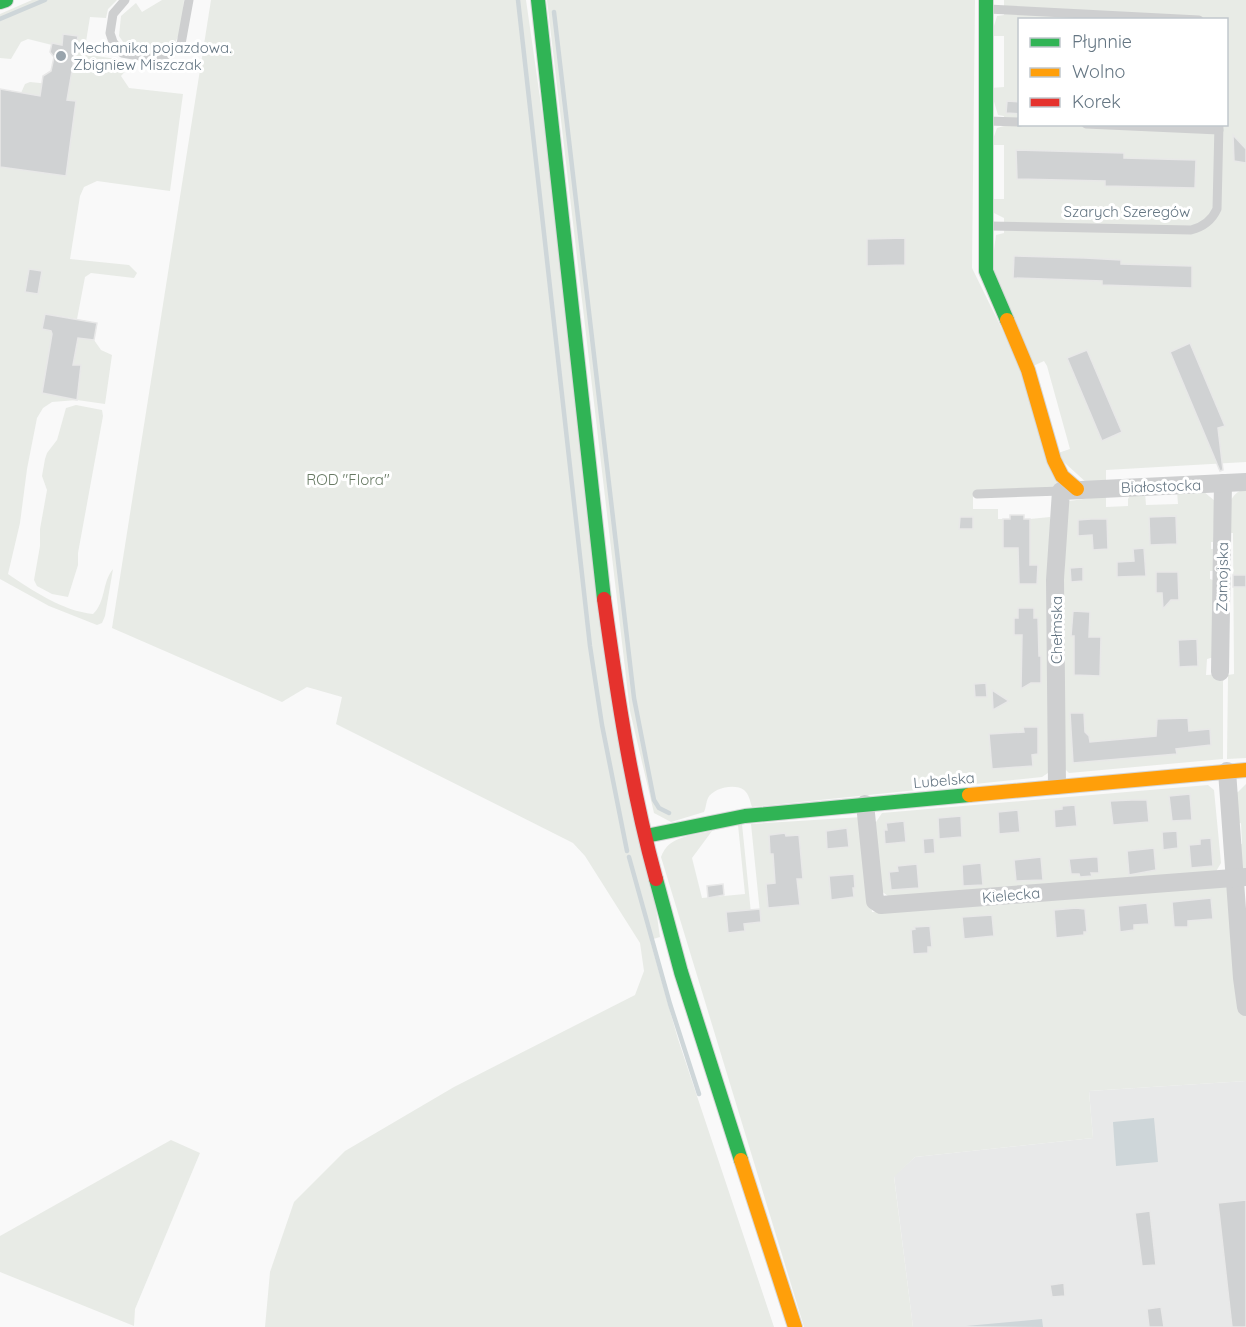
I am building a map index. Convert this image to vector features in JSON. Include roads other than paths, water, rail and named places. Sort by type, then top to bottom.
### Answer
[{"type":"main road","points":[[0,2],[6,0]]},
{"type":"main road","points":[[538,0],[602,583],[620,714],[646,836],[681,972],[795,1327]]},
{"type":"main road","points":[[986,5],[986,271],[1028,370],[1054,460],[1069,490]]},
{"type":"main road","name":"Lubelska","points":[[646,836],[745,816],[1246,770]]},
{"type":"street","name":"Białostocka","points":[[1069,490],[1246,482]]},
{"type":"street","name":"Zamojska","points":[[1220,672],[1223,483]]},
{"type":"street","name":"Chełmska","points":[[1057,786],[1055,580],[1069,490]]},
{"type":"street","points":[[1227,771],[1240,877],[1242,978],[1246,1007]]},
{"type":"street","name":"Kielecka","points":[[865,804],[875,901],[881,905],[1240,877]]},
{"type":"lane","points":[[125,0],[113,14],[110,33],[113,42],[122,53],[156,59],[171,53],[181,44],[189,0]]},
{"type":"lane","points":[[986,5],[1171,18]]},
{"type":"lane","points":[[986,121],[1018,122]]},
{"type":"lane","name":"Szarych Szeregów","points":[[986,226],[1196,229],[1210,220],[1217,209],[1219,127],[1175,126]]},
{"type":"lane","points":[[977,494],[1069,490]]},
{"type":"waterway","points":[[0,19],[45,0]]},
{"type":"waterway","points":[[518,0],[590,646],[602,725],[627,851]]},
{"type":"waterway","points":[[554,12],[634,698],[654,800],[659,808],[669,813]]},
{"type":"waterway","points":[[629,857],[670,1004],[699,1094]]},
{"type":"place","name":"Mechanika pojazdowa. Zbigniew Miszczak","points":[[61,56]]},
{"type":"park label","name":"ROD \"Flora\"","points":[[348,479]]}]
